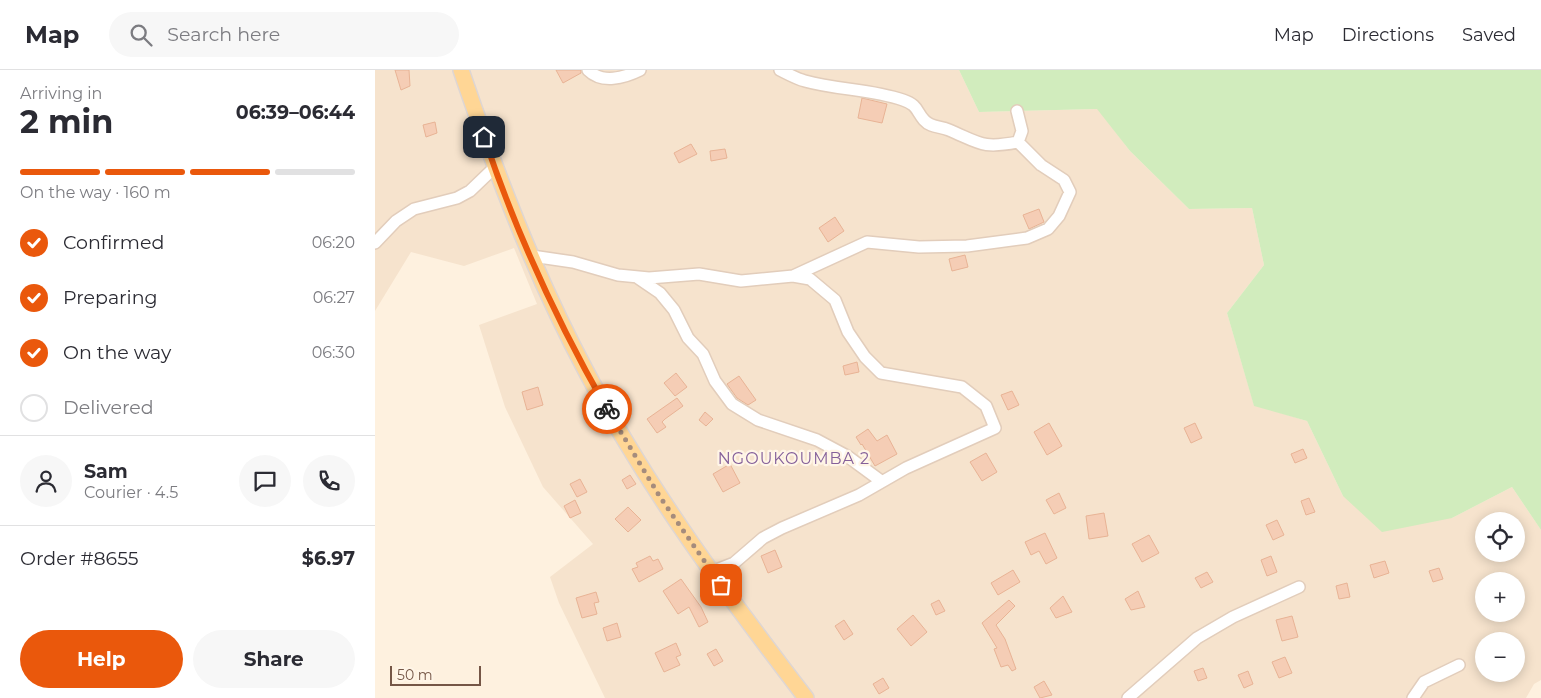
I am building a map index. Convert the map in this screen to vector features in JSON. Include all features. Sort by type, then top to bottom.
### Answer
[{"type":"main road","points":[[461,70],[494,168],[532,256],[596,390],[660,497],[711,572],[806,698]]},
{"type":"street","points":[[588,70],[593,74],[606,78],[622,78],[640,70]]},
{"type":"street","points":[[781,70],[805,81],[875,92],[905,100],[917,107],[924,120],[933,126],[948,130],[982,145],[998,146],[1018,142]]},
{"type":"street","points":[[1017,111],[1022,131],[1018,142]]},
{"type":"street","points":[[793,276],[867,242],[919,247],[967,246],[1010,242],[1048,230],[1059,216],[1070,192],[1064,180],[1041,164],[1018,142]]},
{"type":"street","points":[[375,243],[396,221],[413,209],[457,198],[470,191],[494,168]]},
{"type":"street","points":[[532,256],[573,262],[618,275],[649,278],[699,274],[741,281],[793,276],[810,279],[835,300],[848,332],[865,357],[881,372],[962,387],[986,406],[995,428],[881,482],[851,499],[781,528],[763,538],[734,563],[711,572]]},
{"type":"street","points":[[637,277],[660,293],[674,310],[688,338],[703,354],[715,380],[733,404],[758,420],[817,440],[839,452],[881,482]]},
{"type":"street","points":[[1128,698],[1166,662],[1197,638],[1233,617],[1299,587]]},
{"type":"street","points":[[1413,698],[1423,682],[1459,665]]},
{"type":"shaded area","points":[[375,70],[959,70],[979,112],[1098,109],[1130,151],[1189,209],[1252,208],[1264,265],[1227,313],[1254,405],[1307,421],[1343,496],[1452,518],[1512,487],[1541,530],[1541,680],[1534,684],[1526,698],[605,698],[559,603],[550,577],[593,544],[543,487],[505,407],[479,325],[537,304],[514,248],[464,266],[411,252],[375,311]]},
{"type":"green space","points":[[959,70],[1541,70],[1541,530],[1512,487],[1452,518],[1382,532],[1343,496],[1307,421],[1254,406],[1227,313],[1264,265],[1252,208],[1189,209],[1130,151],[1097,109],[979,112]]},
{"type":"building","points":[[395,70],[409,70],[410,86],[401,90]]},
{"type":"building","points":[[556,70],[581,70],[581,73],[563,83]]},
{"type":"building","points":[[862,98],[887,104],[882,123],[858,118]]},
{"type":"building","points":[[435,122],[437,133],[426,137],[423,125]]},
{"type":"building","points":[[691,144],[697,154],[679,163],[674,153]]},
{"type":"building","points":[[725,149],[727,158],[711,161],[710,151]]},
{"type":"building","points":[[1039,209],[1044,222],[1029,229],[1023,215]]},
{"type":"building","points":[[835,217],[844,231],[828,242],[819,228]]},
{"type":"building","points":[[965,255],[968,267],[952,271],[949,259]]},
{"type":"building","points":[[857,362],[859,372],[845,375],[843,366]]},
{"type":"building","points":[[676,373],[687,387],[675,396],[664,383]]},
{"type":"building","points":[[739,376],[756,400],[748,405],[737,398],[727,384]]},
{"type":"building","points":[[538,387],[543,405],[527,410],[522,392]]},
{"type":"building","points":[[1012,391],[1019,405],[1008,410],[1001,395]]},
{"type":"building","points":[[677,398],[683,406],[662,422],[666,427],[657,433],[647,419]]},
{"type":"building","points":[[705,412],[713,419],[706,426],[699,420]]},
{"type":"building","points":[[1049,423],[1062,446],[1047,455],[1034,432]]},
{"type":"building","points":[[1195,423],[1202,438],[1191,443],[1184,428]]},
{"type":"building","points":[[868,429],[877,441],[887,435],[897,454],[875,466],[856,437]]},
{"type":"building","points":[[1303,449],[1307,458],[1295,463],[1291,454]]},
{"type":"building","points":[[986,453],[997,472],[982,481],[970,462]]},
{"type":"building","points":[[730,464],[740,483],[723,492],[713,474]]},
{"type":"building","points":[[630,475],[636,484],[627,489],[622,480]]},
{"type":"building","points":[[580,479],[587,492],[577,497],[570,484]]},
{"type":"building","points":[[1059,493],[1066,508],[1054,514],[1046,500]]},
{"type":"building","points":[[1309,498],[1315,512],[1306,515],[1301,501]]},
{"type":"building","points":[[575,500],[581,513],[570,518],[564,506]]},
{"type":"building","points":[[628,507],[641,520],[628,532],[615,519]]},
{"type":"building","points":[[1104,513],[1108,536],[1089,539],[1086,516]]},
{"type":"building","points":[[1277,520],[1284,535],[1273,540],[1266,525]]},
{"type":"building","points":[[1045,533],[1057,558],[1046,564],[1039,551],[1031,555],[1025,542]]},
{"type":"building","points":[[1149,535],[1159,553],[1142,562],[1132,544]]},
{"type":"building","points":[[775,550],[782,567],[768,573],[761,556]]},
{"type":"building","points":[[650,556],[653,561],[658,559],[663,569],[639,582],[632,569],[638,567],[636,563]]},
{"type":"building","points":[[1271,556],[1277,572],[1267,576],[1261,560]]},
{"type":"building","points":[[1385,561],[1389,573],[1374,578],[1370,565]]},
{"type":"building","points":[[1439,568],[1443,579],[1433,582],[1429,571]]},
{"type":"building","points":[[1013,570],[1020,582],[998,595],[991,583]]},
{"type":"building","points":[[1207,572],[1213,582],[1201,588],[1195,578]]},
{"type":"building","points":[[681,579],[701,607],[708,622],[699,627],[689,607],[678,614],[663,591]]},
{"type":"building","points":[[1347,583],[1350,597],[1339,599],[1336,586]]},
{"type":"building","points":[[1138,591],[1145,607],[1131,610],[1125,599]]},
{"type":"building","points":[[596,592],[599,602],[594,603],[597,614],[582,618],[576,598]]},
{"type":"building","points":[[1063,596],[1072,612],[1056,618],[1050,608]]},
{"type":"building","points":[[939,600],[945,611],[936,615],[931,604]]},
{"type":"building","points":[[1009,600],[1015,606],[996,625],[1005,639],[1016,669],[1012,671],[1008,665],[1001,667],[994,649],[997,648],[982,623]]},
{"type":"building","points":[[913,615],[927,632],[911,646],[897,629]]},
{"type":"building","points":[[1292,616],[1298,637],[1282,641],[1276,620]]},
{"type":"building","points":[[844,620],[853,634],[844,640],[835,626]]},
{"type":"building","points":[[617,623],[621,637],[607,641],[603,628]]},
{"type":"building","points":[[676,643],[681,655],[676,657],[680,665],[664,672],[655,653]]},
{"type":"building","points":[[716,649],[723,661],[714,666],[707,654]]},
{"type":"building","points":[[1285,657],[1292,673],[1279,678],[1272,662]]},
{"type":"building","points":[[1203,668],[1207,678],[1198,681],[1194,671]]},
{"type":"building","points":[[1248,671],[1253,684],[1244,688],[1238,675]]},
{"type":"building","points":[[883,678],[889,688],[879,694],[873,684]]},
{"type":"building","points":[[1044,681],[1052,695],[1040,698],[1034,687]]},
{"type":"way so far","points":[[607,409],[660,497],[721,585]]},
{"type":"district","name":"NGOUKOUMBA 2","points":[[794,458]]},
{"type":"route","points":[[484,137],[494,168],[532,256],[586,372],[607,409]]}]
